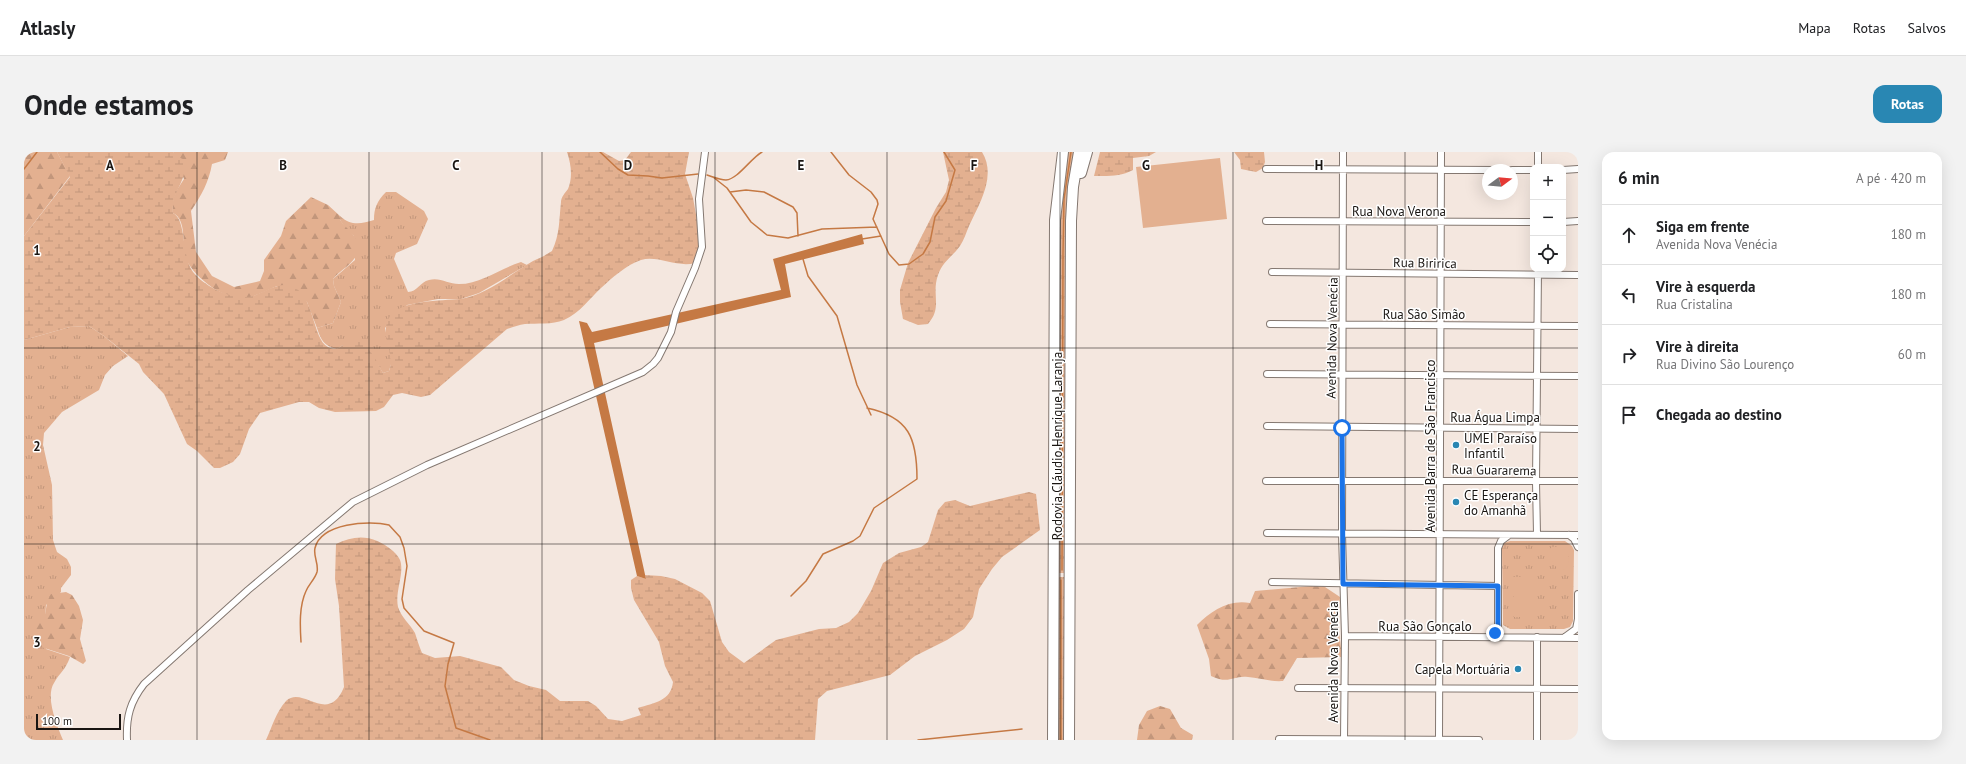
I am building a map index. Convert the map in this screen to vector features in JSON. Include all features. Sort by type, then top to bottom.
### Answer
[{"type":"main road","name":"Rodovia Cláudio Henrique Laranja","points":[[1053,740],[1055,220],[1063,152]]},
{"type":"main road","name":"Rodovia Cláudio Henrique Laranja","points":[[1069,740],[1071,238],[1073,192],[1079,152]]},
{"type":"main road","points":[[1071,238],[1076,195],[1087,152]]},
{"type":"street","points":[[127,740],[127,718],[132,700],[144,684],[248,590],[353,502],[427,465],[643,372],[653,364],[671,332],[676,312],[695,268],[702,247],[699,199],[705,152]]},
{"type":"street","name":"Avenida Nova Venécia","points":[[1343,152],[1344,273],[1342,375],[1342,534],[1345,636],[1344,740]]},
{"type":"street","name":"Avenida Barra de São Francisco","points":[[1439,740],[1441,534],[1441,152]]},
{"type":"street","points":[[1538,152],[1538,164]]},
{"type":"street","points":[[1266,169],[1482,170]]},
{"type":"street","points":[[1566,170],[1578,169]]},
{"type":"street","points":[[1518,170],[1530,170]]},
{"type":"street","name":"Rua Nova Verona","points":[[1266,221],[1530,222]]},
{"type":"street","points":[[1566,222],[1578,221]]},
{"type":"street","name":"Rua Biririca","points":[[1272,272],[1441,274],[1538,272],[1578,275]]},
{"type":"street","points":[[1537,534],[1538,272]]},
{"type":"street","name":"Rua São Simão","points":[[1270,324],[1578,326]]},
{"type":"street","points":[[1268,374],[1578,376]]},
{"type":"street","name":"Rua Água Limpa","points":[[1267,426],[1342,428],[1578,428]]},
{"type":"street","name":"Rua Guararema","points":[[1266,481],[1578,481]]},
{"type":"street","points":[[1267,533],[1578,535]]},
{"type":"street","points":[[1486,637],[1493,635],[1497,631],[1500,544],[1504,538],[1513,534]]},
{"type":"street","points":[[1565,534],[1574,539],[1578,547]]},
{"type":"street","points":[[1272,582],[1498,586]]},
{"type":"street","points":[[1562,638],[1574,632],[1577,626],[1578,594]]},
{"type":"street","points":[[1498,621],[1500,631],[1510,637]]},
{"type":"street","name":"Rua São Gonçalo","points":[[1345,636],[1578,638]]},
{"type":"street","points":[[1537,637],[1537,740]]},
{"type":"street","points":[[1298,688],[1578,688]]},
{"type":"street","points":[[1279,739],[1479,740]]},
{"type":"green space","points":[[24,152],[57,152],[70,176],[24,236]]},
{"type":"green space","points":[[57,152],[173,152],[176,156],[185,160],[184,175],[174,199],[173,213],[180,223],[189,265],[193,272],[213,288],[237,297],[253,296],[281,285],[291,286],[299,291],[305,298],[319,335],[328,347],[337,349],[343,345],[358,341],[367,347],[383,373],[389,371],[391,364],[386,338],[386,325],[394,312],[402,307],[422,302],[470,297],[489,289],[533,261],[552,251],[558,233],[561,200],[568,189],[571,180],[567,152],[603,152],[619,161],[625,160],[631,152],[689,152],[685,174],[693,198],[699,231],[698,257],[695,263],[688,264],[654,259],[635,262],[615,276],[580,310],[570,317],[555,323],[525,324],[507,329],[430,395],[421,397],[402,393],[393,395],[384,407],[376,411],[335,412],[319,408],[309,402],[299,402],[260,413],[249,429],[240,454],[233,462],[220,468],[214,468],[197,451],[187,444],[164,394],[143,372],[139,364],[104,336],[89,326],[70,327],[24,340],[24,236],[70,177]]},
{"type":"green space","points":[[173,152],[228,152],[225,160],[212,164],[204,189],[191,211],[196,252],[212,276],[234,287],[260,281],[264,271],[264,260],[281,236],[286,221],[311,197],[328,205],[340,216],[340,220],[358,243],[358,250],[353,260],[333,279],[334,286],[341,302],[333,323],[317,328],[307,302],[277,286],[260,294],[242,298],[226,295],[200,278],[188,263],[185,256],[182,227],[177,216],[173,213],[175,195],[184,179]]},
{"type":"green space","points":[[943,152],[982,152],[988,171],[987,180],[985,190],[963,241],[942,266],[938,275],[936,282],[935,312],[928,324],[918,325],[903,319],[900,302],[900,290],[908,263],[936,208],[946,192],[949,180]]},
{"type":"green space","points":[[1066,152],[1075,152],[1066,573],[1057,573],[1058,221]]},
{"type":"green space","points":[[1100,152],[1156,152],[1149,156],[1133,158],[1133,170],[1123,174],[1114,176],[1094,176]]},
{"type":"green space","points":[[1234,152],[1264,152],[1265,162],[1263,168],[1256,172],[1241,169],[1240,160]]},
{"type":"green space","points":[[1220,158],[1227,219],[1143,228],[1136,167]]},
{"type":"green space","points":[[386,192],[396,192],[424,211],[428,219],[417,244],[396,253],[394,259],[408,292],[411,292],[426,281],[433,279],[455,284],[467,283],[483,279],[521,262],[527,265],[479,293],[461,299],[438,299],[407,305],[385,328],[392,361],[389,371],[383,373],[378,365],[343,345],[337,349],[326,344],[320,336],[317,328],[333,323],[341,302],[334,286],[333,279],[355,260],[354,236],[346,229],[340,220],[340,216],[352,223],[374,220],[380,198]]},
{"type":"green space","points":[[89,326],[104,336],[128,356],[113,366],[105,375],[99,390],[62,412],[44,433],[43,445],[52,485],[53,540],[57,552],[67,559],[71,567],[71,575],[61,588],[61,592],[46,605],[45,619],[41,624],[46,649],[70,657],[65,668],[54,683],[51,696],[53,712],[63,740],[24,740],[24,340],[70,327]]},
{"type":"green space","points":[[1029,492],[1036,494],[1040,530],[1002,557],[992,569],[979,589],[973,617],[964,629],[947,640],[915,656],[890,675],[827,691],[818,699],[815,740],[266,740],[277,715],[286,701],[293,697],[315,703],[331,703],[338,698],[344,687],[339,606],[335,579],[336,544],[351,538],[359,537],[373,539],[387,546],[398,557],[401,562],[401,574],[397,596],[398,607],[401,614],[415,633],[422,653],[435,658],[460,656],[501,667],[514,680],[529,686],[546,690],[560,701],[588,701],[596,706],[608,719],[622,721],[641,715],[638,708],[656,703],[665,697],[672,688],[673,682],[665,666],[659,642],[634,600],[631,580],[637,576],[646,579],[645,575],[675,579],[702,593],[710,601],[722,642],[729,652],[744,663],[776,640],[819,629],[836,628],[849,622],[858,613],[871,591],[883,563],[899,553],[921,547],[928,542],[938,510],[945,502],[955,500],[970,506]]},
{"type":"green space","points":[[1510,541],[1565,541],[1572,546],[1574,550],[1573,621],[1570,627],[1564,629],[1510,629],[1503,625],[1502,548],[1504,543]]},
{"type":"green space","points":[[1552,547],[1562,547],[1568,552],[1569,563],[1565,570],[1558,569],[1548,556],[1547,551]]},
{"type":"green space","points":[[1057,577],[1066,577],[1066,740],[1056,740]]},
{"type":"green space","points":[[1514,577],[1537,577],[1537,617],[1514,617]]},
{"type":"green space","points":[[1322,585],[1340,597],[1338,622],[1342,657],[1297,658],[1283,681],[1243,677],[1223,680],[1211,676],[1209,659],[1197,625],[1208,615],[1221,607],[1235,603],[1250,603],[1255,591]]},
{"type":"green space","points":[[66,592],[72,595],[79,606],[83,620],[80,639],[86,661],[83,664],[69,656],[38,646],[31,628],[42,621],[48,599],[51,594]]},
{"type":"green space","points":[[1160,706],[1170,709],[1181,728],[1193,735],[1192,740],[1137,740],[1139,725],[1147,711]]},
{"type":"shaded area","points":[[862,234],[864,244],[785,264],[791,297],[594,343],[646,579],[637,576],[579,321],[587,323],[592,332],[781,290],[773,259]]},
{"type":"waterway","points":[[24,169],[37,152]]},
{"type":"waterway","points":[[600,152],[618,169],[628,175],[662,178],[698,174]]},
{"type":"waterway","points":[[707,175],[721,180],[731,179],[762,152]]},
{"type":"waterway","points":[[831,152],[849,175],[871,192],[877,200],[878,204],[873,219],[889,254],[899,265],[909,264],[923,254],[930,242],[935,217],[946,201],[955,170],[944,152]]},
{"type":"waterway","points":[[1062,570],[1064,199],[1071,152]]},
{"type":"waterway","points":[[713,177],[727,188],[751,222],[767,235],[788,238],[822,229],[877,227]]},
{"type":"waterway","points":[[730,192],[746,190],[764,192],[793,207],[797,213],[798,236]]},
{"type":"waterway","points":[[862,239],[881,236]]},
{"type":"waterway","points":[[803,259],[808,276],[837,316],[857,385],[871,415]]},
{"type":"waterway","points":[[791,596],[806,581],[823,554],[853,541],[860,536],[874,508],[917,479],[915,452],[908,432],[893,417],[867,408]]},
{"type":"waterway","points":[[301,642],[300,623],[302,603],[306,591],[317,572],[315,548],[319,540],[326,533],[347,525],[358,523],[389,525],[400,537],[404,548],[407,566],[402,599],[404,608],[424,631],[454,643],[448,664],[445,686],[456,728],[490,740]]},
{"type":"waterway","points":[[1061,580],[1061,740]]},
{"type":"waterway","points":[[918,740],[1022,729]]},
{"type":"place","name":"UMEI Paraíso Infantil","points":[[1456,445]]},
{"type":"place","name":"CE Esperança do Amanhã","points":[[1456,502]]},
{"type":"place","name":"Capela Mortuária","points":[[1518,669]]},
{"type":"route","points":[[1342,428],[1343,584],[1498,586],[1498,629],[1495,633]]}]
